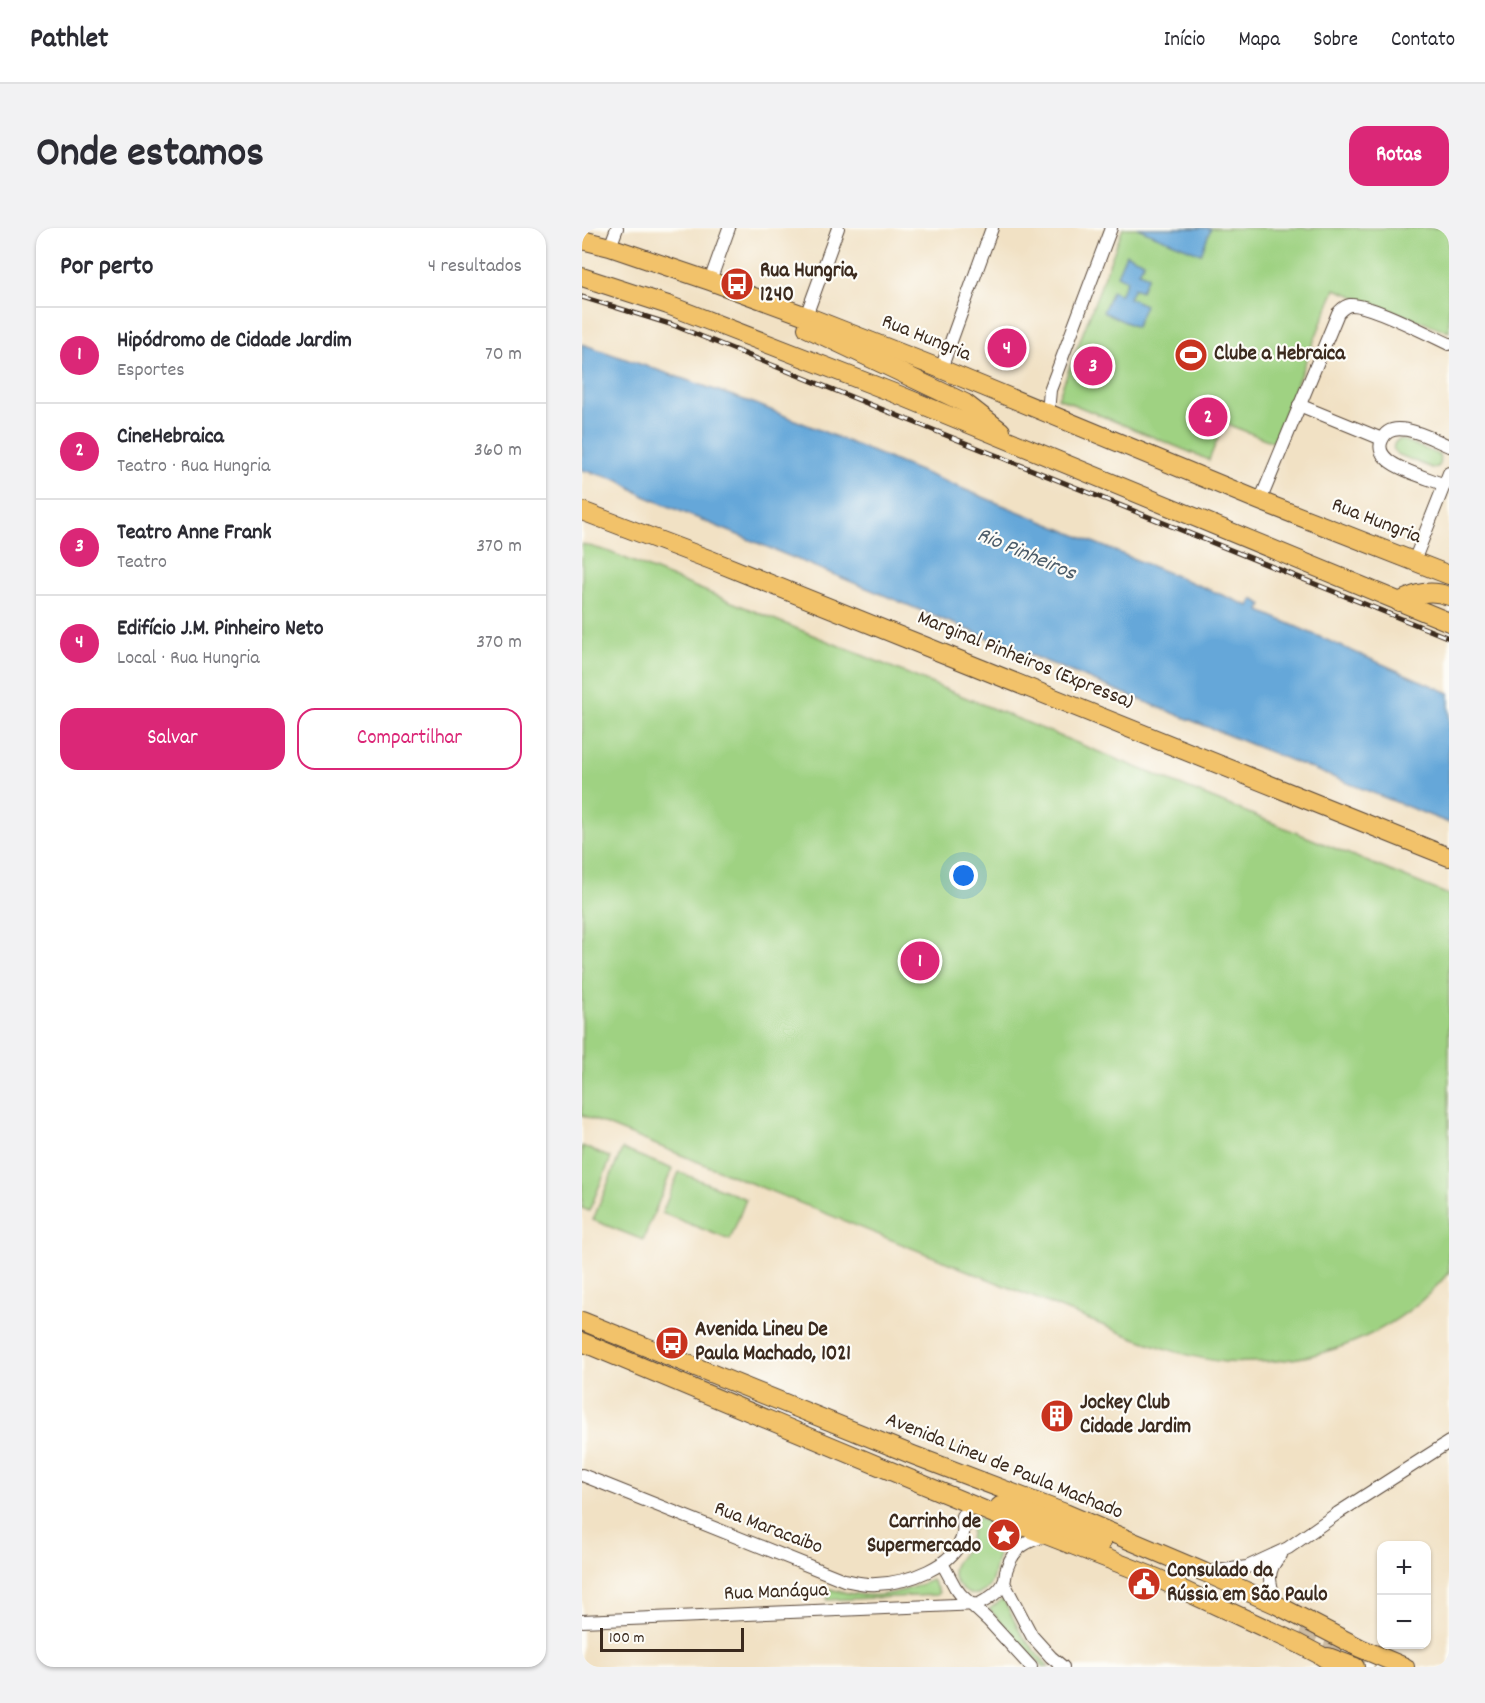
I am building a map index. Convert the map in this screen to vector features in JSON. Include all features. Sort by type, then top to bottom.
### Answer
[{"type":"highway","name":"Rua Hungria","points":[[582,240],[610,247],[806,316],[1030,405],[1260,501],[1449,575]]},
{"type":"highway","points":[[582,277],[668,305],[894,393],[1449,622]]},
{"type":"highway","points":[[770,303],[791,320],[965,403],[1014,442]]},
{"type":"highway","name":"Marginal Pinheiros (Expressa)","points":[[582,511],[744,573],[1449,857]]},
{"type":"highway","points":[[1399,602],[1431,591],[1449,596]]},
{"type":"highway","name":"Avenida Lineu de Paula Machado","points":[[582,1321],[1204,1572],[1277,1605],[1360,1648],[1405,1667]]},
{"type":"highway","points":[[582,1342],[932,1488],[1157,1578],[1239,1615],[1330,1662],[1355,1667]]},
{"type":"highway","points":[[976,1479],[1026,1513]]},
{"type":"highway","points":[[932,1488],[1026,1513],[1150,1562],[1301,1630]]},
{"type":"highway","points":[[1360,1648],[1371,1660],[1369,1667]]},
{"type":"street","points":[[610,247],[617,228]]},
{"type":"street","points":[[710,281],[729,228]]},
{"type":"street","points":[[806,316],[838,228]]},
{"type":"street","points":[[941,369],[992,228]]},
{"type":"street","points":[[1048,413],[1050,390],[1111,228]]},
{"type":"street","points":[[1260,501],[1338,313],[1344,307],[1348,305],[1372,309],[1449,344]]},
{"type":"street","points":[[1030,405],[1050,390]]},
{"type":"street","points":[[1299,405],[1382,439]]},
{"type":"street","points":[[1414,561],[1447,479],[1393,464],[1380,449],[1382,439],[1392,429],[1400,428],[1411,430],[1449,446]]},
{"type":"street","points":[[1204,1572],[1248,1568],[1288,1548],[1449,1442]]},
{"type":"street","name":"Rua Maracaibo","points":[[582,1475],[844,1580],[865,1584],[898,1582],[924,1573],[942,1563]]},
{"type":"street","points":[[962,1516],[963,1534],[958,1546],[942,1563],[955,1587],[1031,1667]]},
{"type":"street","points":[[972,1605],[986,1601],[1004,1583],[1007,1566],[1020,1546],[1049,1535]]},
{"type":"street","points":[[1277,1605],[1270,1583],[1270,1571],[1276,1560],[1288,1548]]},
{"type":"street","points":[[1004,1583],[1032,1636],[1063,1667]]},
{"type":"street","name":"Rua Manágua","points":[[582,1621],[972,1605]]},
{"type":"green space","name":"Clube a Hebraica","points":[[1123,228],[1449,228],[1449,332],[1335,289],[1273,442],[1224,423],[1209,460],[1058,398]]},
{"type":"green space","points":[[1400,439],[1438,454],[1440,464],[1432,468],[1397,454],[1394,446]]},
{"type":"green space","points":[[582,544],[607,551],[1449,895],[1449,1272],[1409,1311],[1361,1339],[1335,1349],[1280,1361],[1225,1362],[1201,1358],[1132,1337],[582,1115]]},
{"type":"green space","points":[[582,1146],[611,1158],[589,1211],[582,1208]]},
{"type":"green space","points":[[622,1149],[672,1169],[643,1240],[593,1220]]},
{"type":"green space","points":[[679,1172],[746,1199],[730,1240],[662,1213]]},
{"type":"green space","points":[[970,1514],[1016,1534],[1000,1552],[989,1586],[986,1590],[976,1594],[966,1592],[958,1585],[953,1570],[969,1542],[972,1528]]},
{"type":"green space","points":[[932,1580],[939,1592],[937,1595],[827,1600],[830,1589],[857,1594],[882,1595],[906,1590]]},
{"type":"green space","points":[[1003,1599],[1022,1635],[1049,1667],[1043,1667],[989,1609]]},
{"type":"water","points":[[1137,228],[1211,228],[1201,254]]},
{"type":"water","points":[[1126,254],[1144,262],[1139,272],[1148,276],[1141,291],[1134,288],[1129,298],[1145,305],[1136,327],[1103,312],[1112,291],[1120,295],[1127,280],[1117,275]]},
{"type":"water","name":"Rio Pinheiros","points":[[582,344],[756,404],[1249,606],[1253,599],[1262,604],[1260,611],[1449,693],[1449,823],[844,579],[644,496],[619,480],[582,470]]},
{"type":"tunnel","points":[[1301,1630],[1375,1667]]},
{"type":"railway","points":[[582,297],[673,325],[1449,638]]},
{"type":"place","name":"Rua Hungria, 1240","points":[[737,284]]},
{"type":"place","name":"Edifício J.M. Pinheiro Neto","points":[[1007,348]]},
{"type":"place","name":"Clube a Hebraica","points":[[1191,355]]},
{"type":"place","name":"Teatro Anne Frank","points":[[1093,366]]},
{"type":"place","name":"CineHebraica","points":[[1208,417]]},
{"type":"place","name":"Hipódromo de Cidade Jardim","points":[[920,961]]},
{"type":"place","name":"Avenida Lineu De Paula Machado, 1021","points":[[672,1343]]},
{"type":"place","name":"Jockey Club Cidade Jardim","points":[[1057,1416]]},
{"type":"place","name":"Carrinho de Supermercado","points":[[1004,1535]]},
{"type":"place","name":"Consulado da Rússia em São Paulo","points":[[1144,1584]]}]
